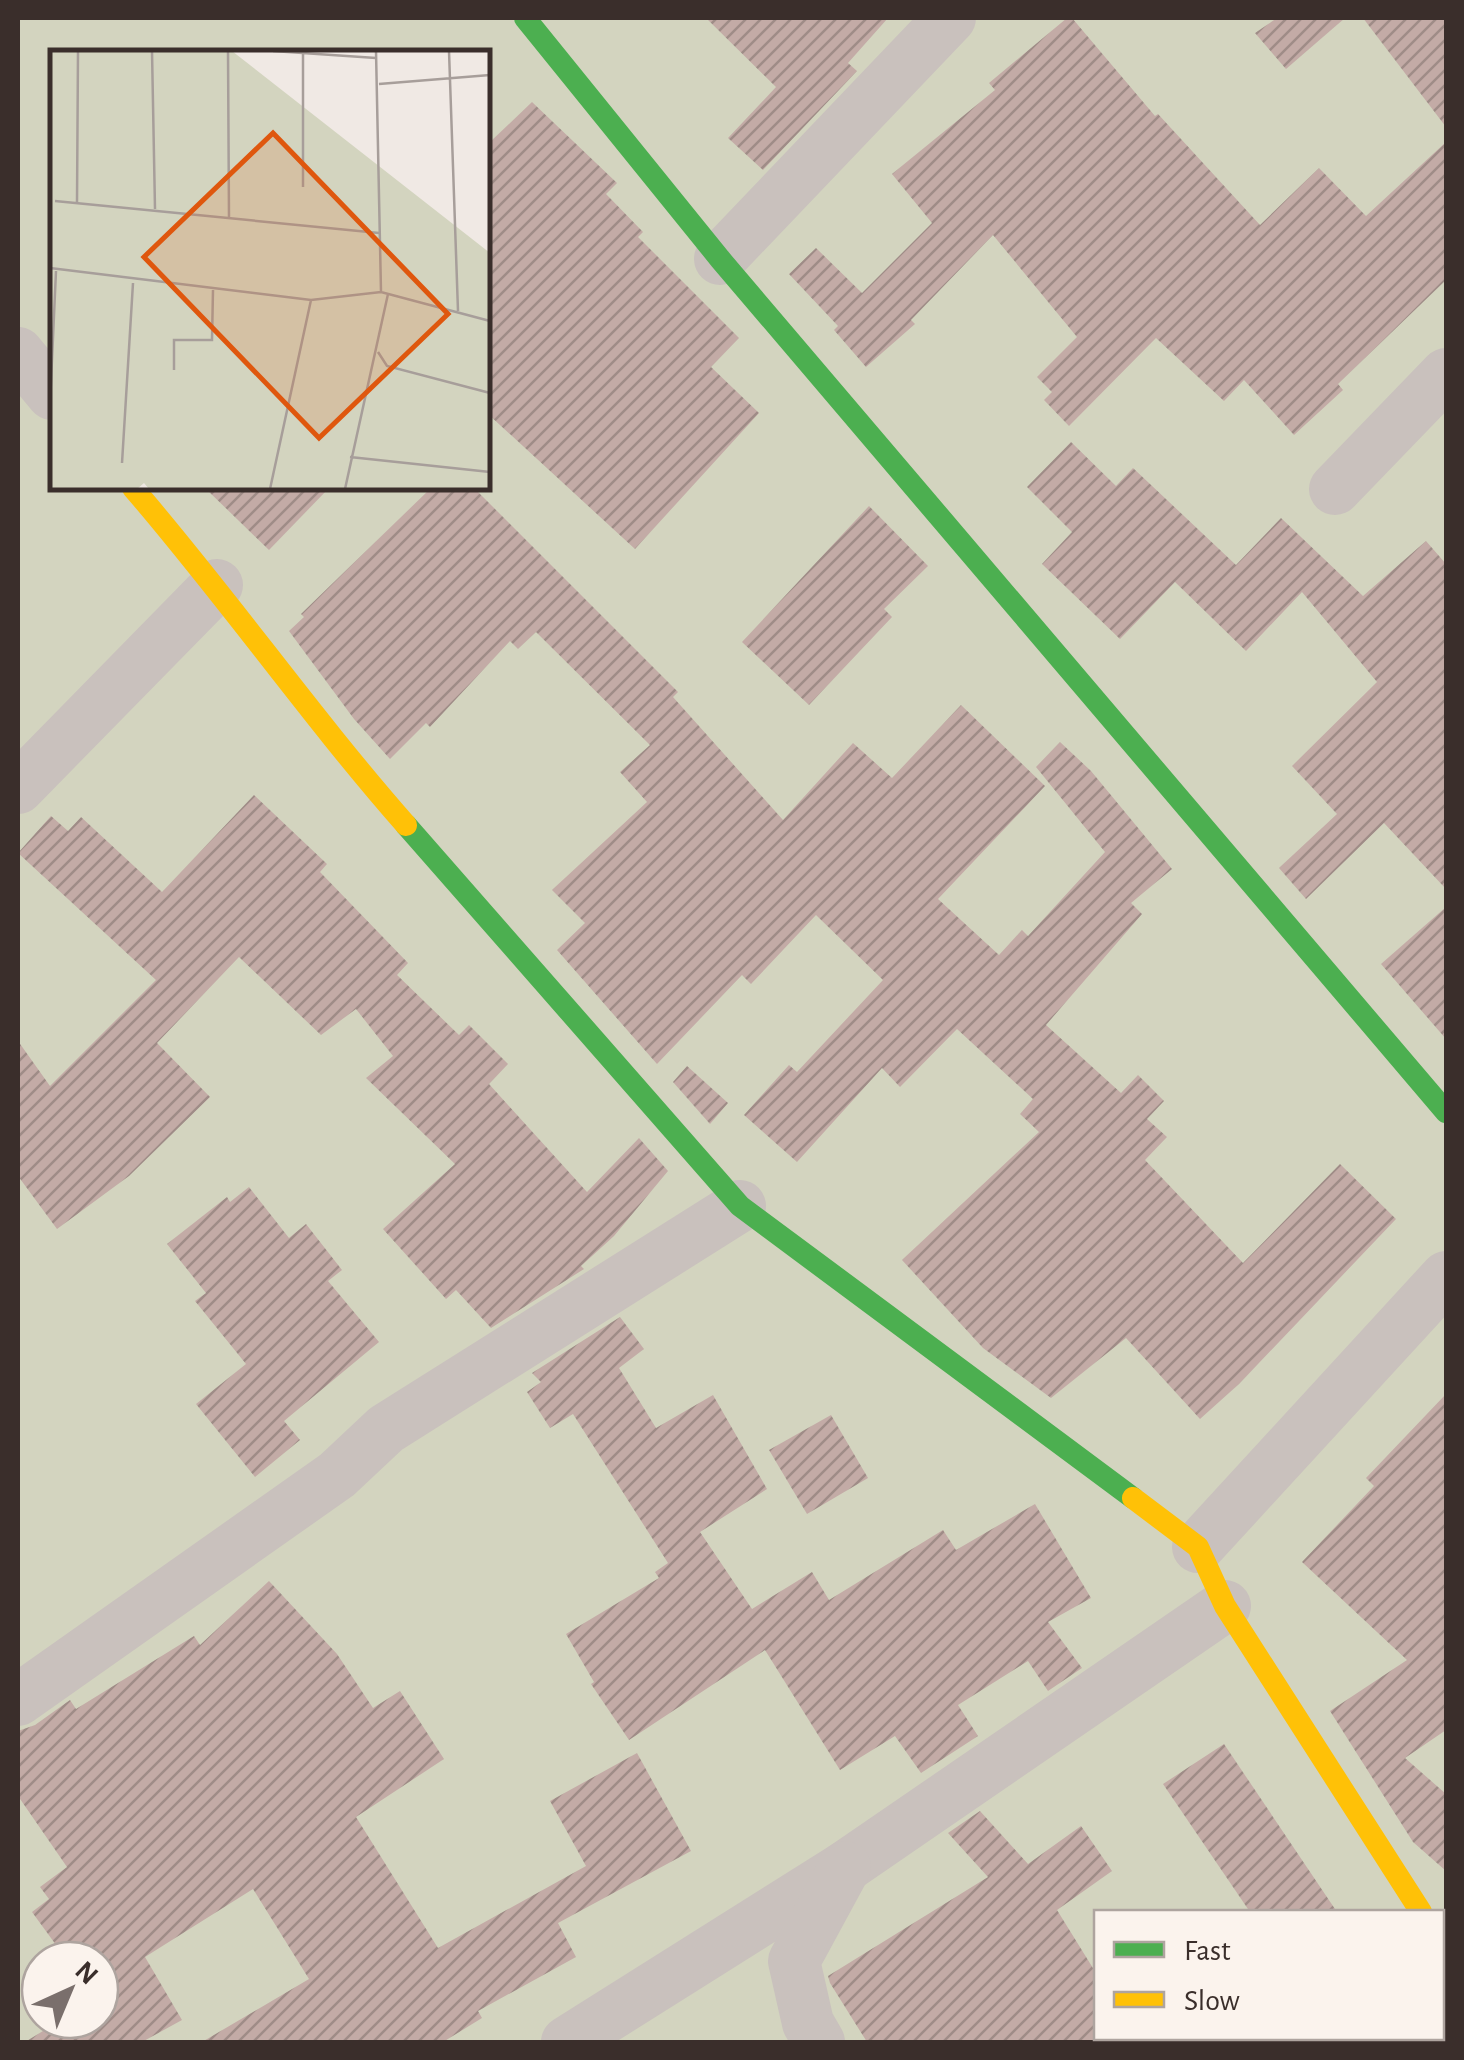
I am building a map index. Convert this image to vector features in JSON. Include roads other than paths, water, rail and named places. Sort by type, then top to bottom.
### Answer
[{"type":"street","points":[[525,18],[720,259],[1446,1112]]},
{"type":"street","points":[[720,259],[950,18]]},
{"type":"street","points":[[18,353],[50,392]]},
{"type":"street","points":[[1335,489],[1446,374]]},
{"type":"street","points":[[135,490],[217,585],[330,739],[740,1206],[1198,1547],[1225,1606],[1420,1910]]},
{"type":"street","points":[[18,788],[217,585]]},
{"type":"street","points":[[18,1700],[337,1475],[386,1429],[740,1206]]},
{"type":"street","points":[[1198,1547],[1446,1277]]},
{"type":"street","points":[[567,2042],[846,1868],[1225,1606]]},
{"type":"street","points":[[820,2042],[808,2023],[794,1961],[846,1868]]}]
